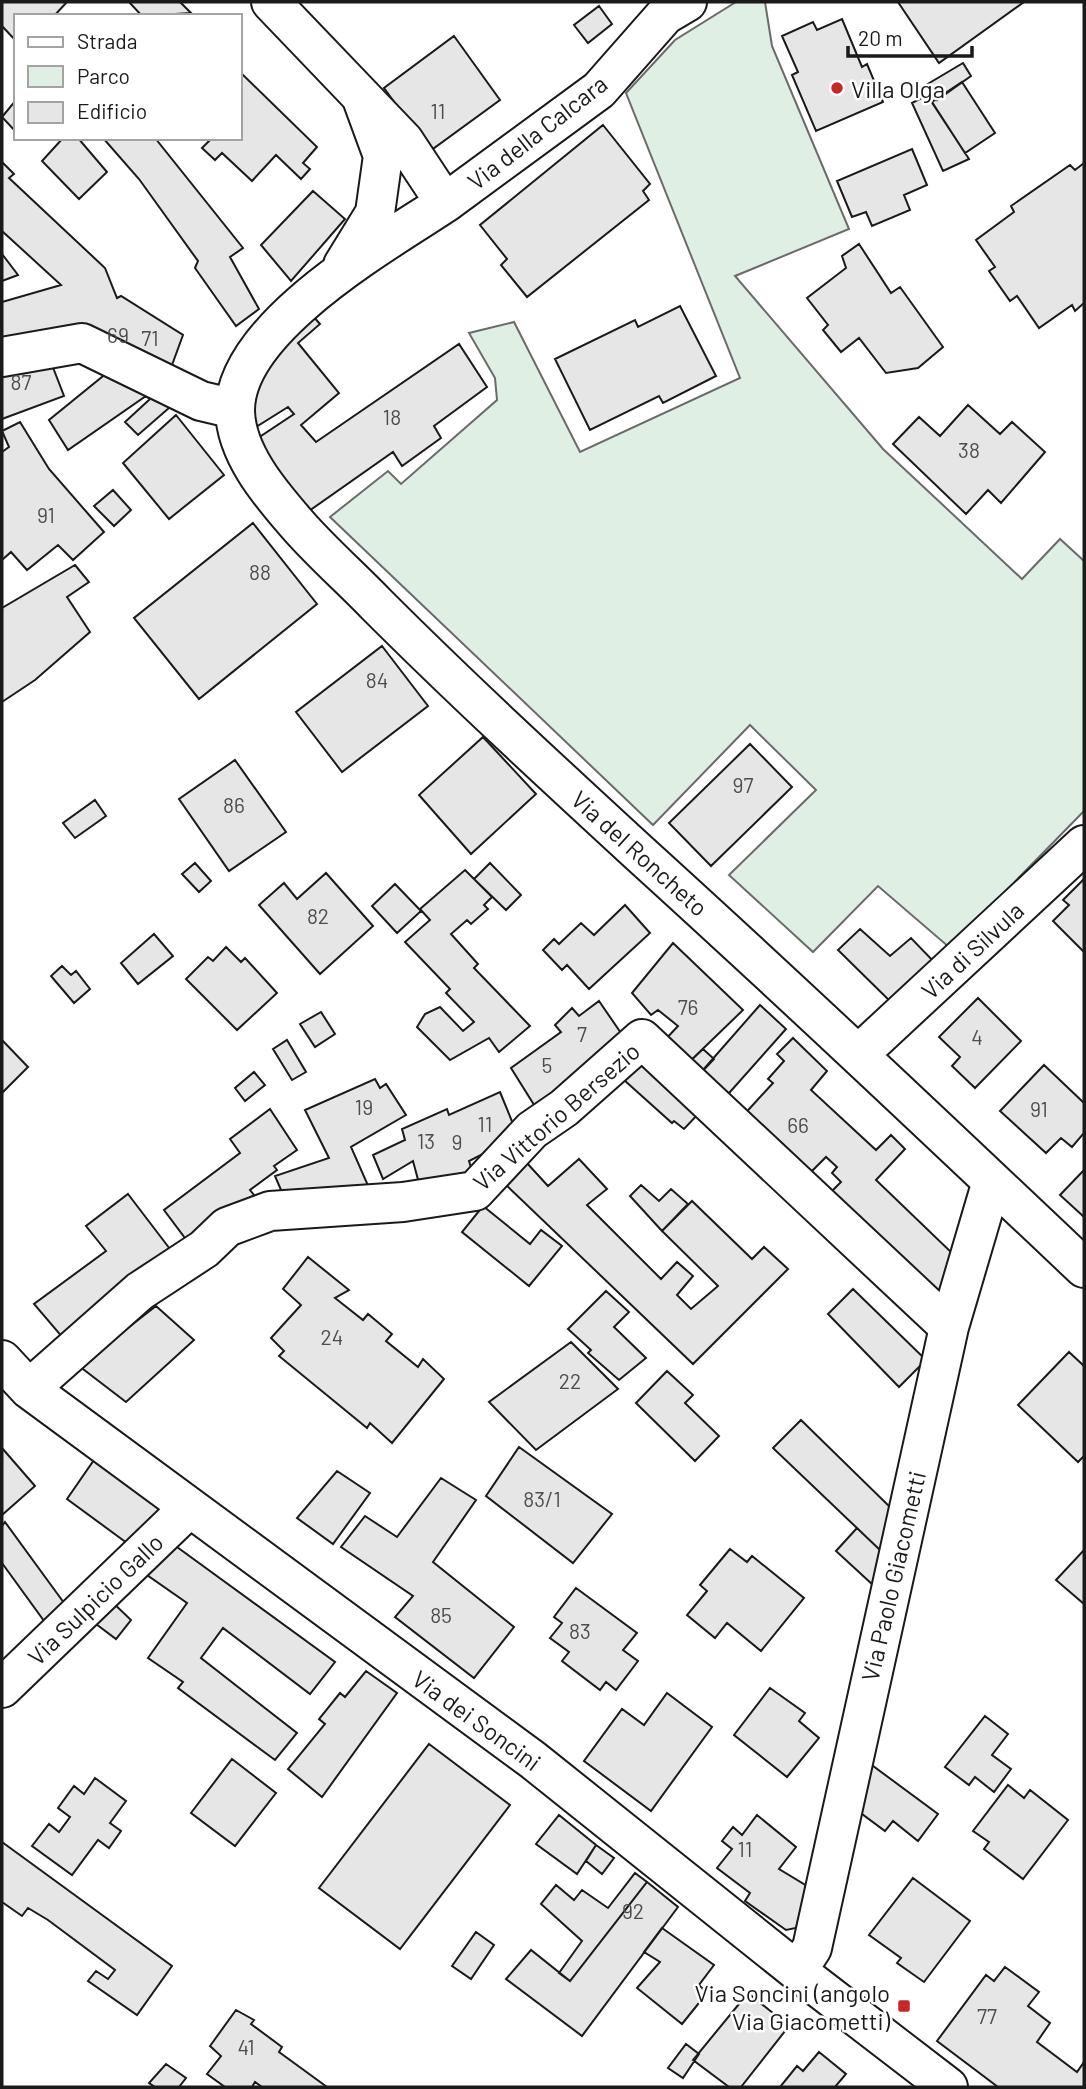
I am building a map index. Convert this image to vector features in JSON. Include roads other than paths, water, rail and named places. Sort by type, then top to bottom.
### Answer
[{"type":"street","name":"Via della Calcara","points":[[271,2],[404,141],[445,203]]},
{"type":"street","name":"Via della Calcara","points":[[235,409],[246,369],[267,337],[338,274],[445,203],[599,90],[665,15],[687,2]]},
{"type":"street","points":[[338,274],[374,213],[381,186],[383,156],[361,96]]},
{"type":"street","points":[[2,356],[82,343],[201,401],[235,409]]},
{"type":"street","name":"Via del Roncheto","points":[[235,409],[246,456],[296,523],[460,689],[859,1054],[1084,1268]]},
{"type":"street","name":"Via di Silvula","points":[[859,1054],[1084,845]]},
{"type":"street","name":"Via Vittorio Bersezio","points":[[29,1389],[140,1291],[204,1249],[227,1227],[270,1211],[404,1202],[475,1191],[532,1130],[564,1108],[642,1039],[949,1327]]},
{"type":"street","name":"Via Paolo Giacometti","points":[[797,1971],[812,1948],[949,1327],[992,1181]]},
{"type":"street","name":"Via dei Soncini","points":[[2,1360],[29,1389],[533,1760],[797,1971],[948,2087]]},
{"type":"street","name":"Via Sulpicio Gallo","points":[[2,1688],[188,1508]]},
{"type":"place","name":"Villa Olga","points":[[837,88]]},
{"type":"place","name":"Via Soncini (angolo Via Giacometti)","points":[[904,2006]]}]
